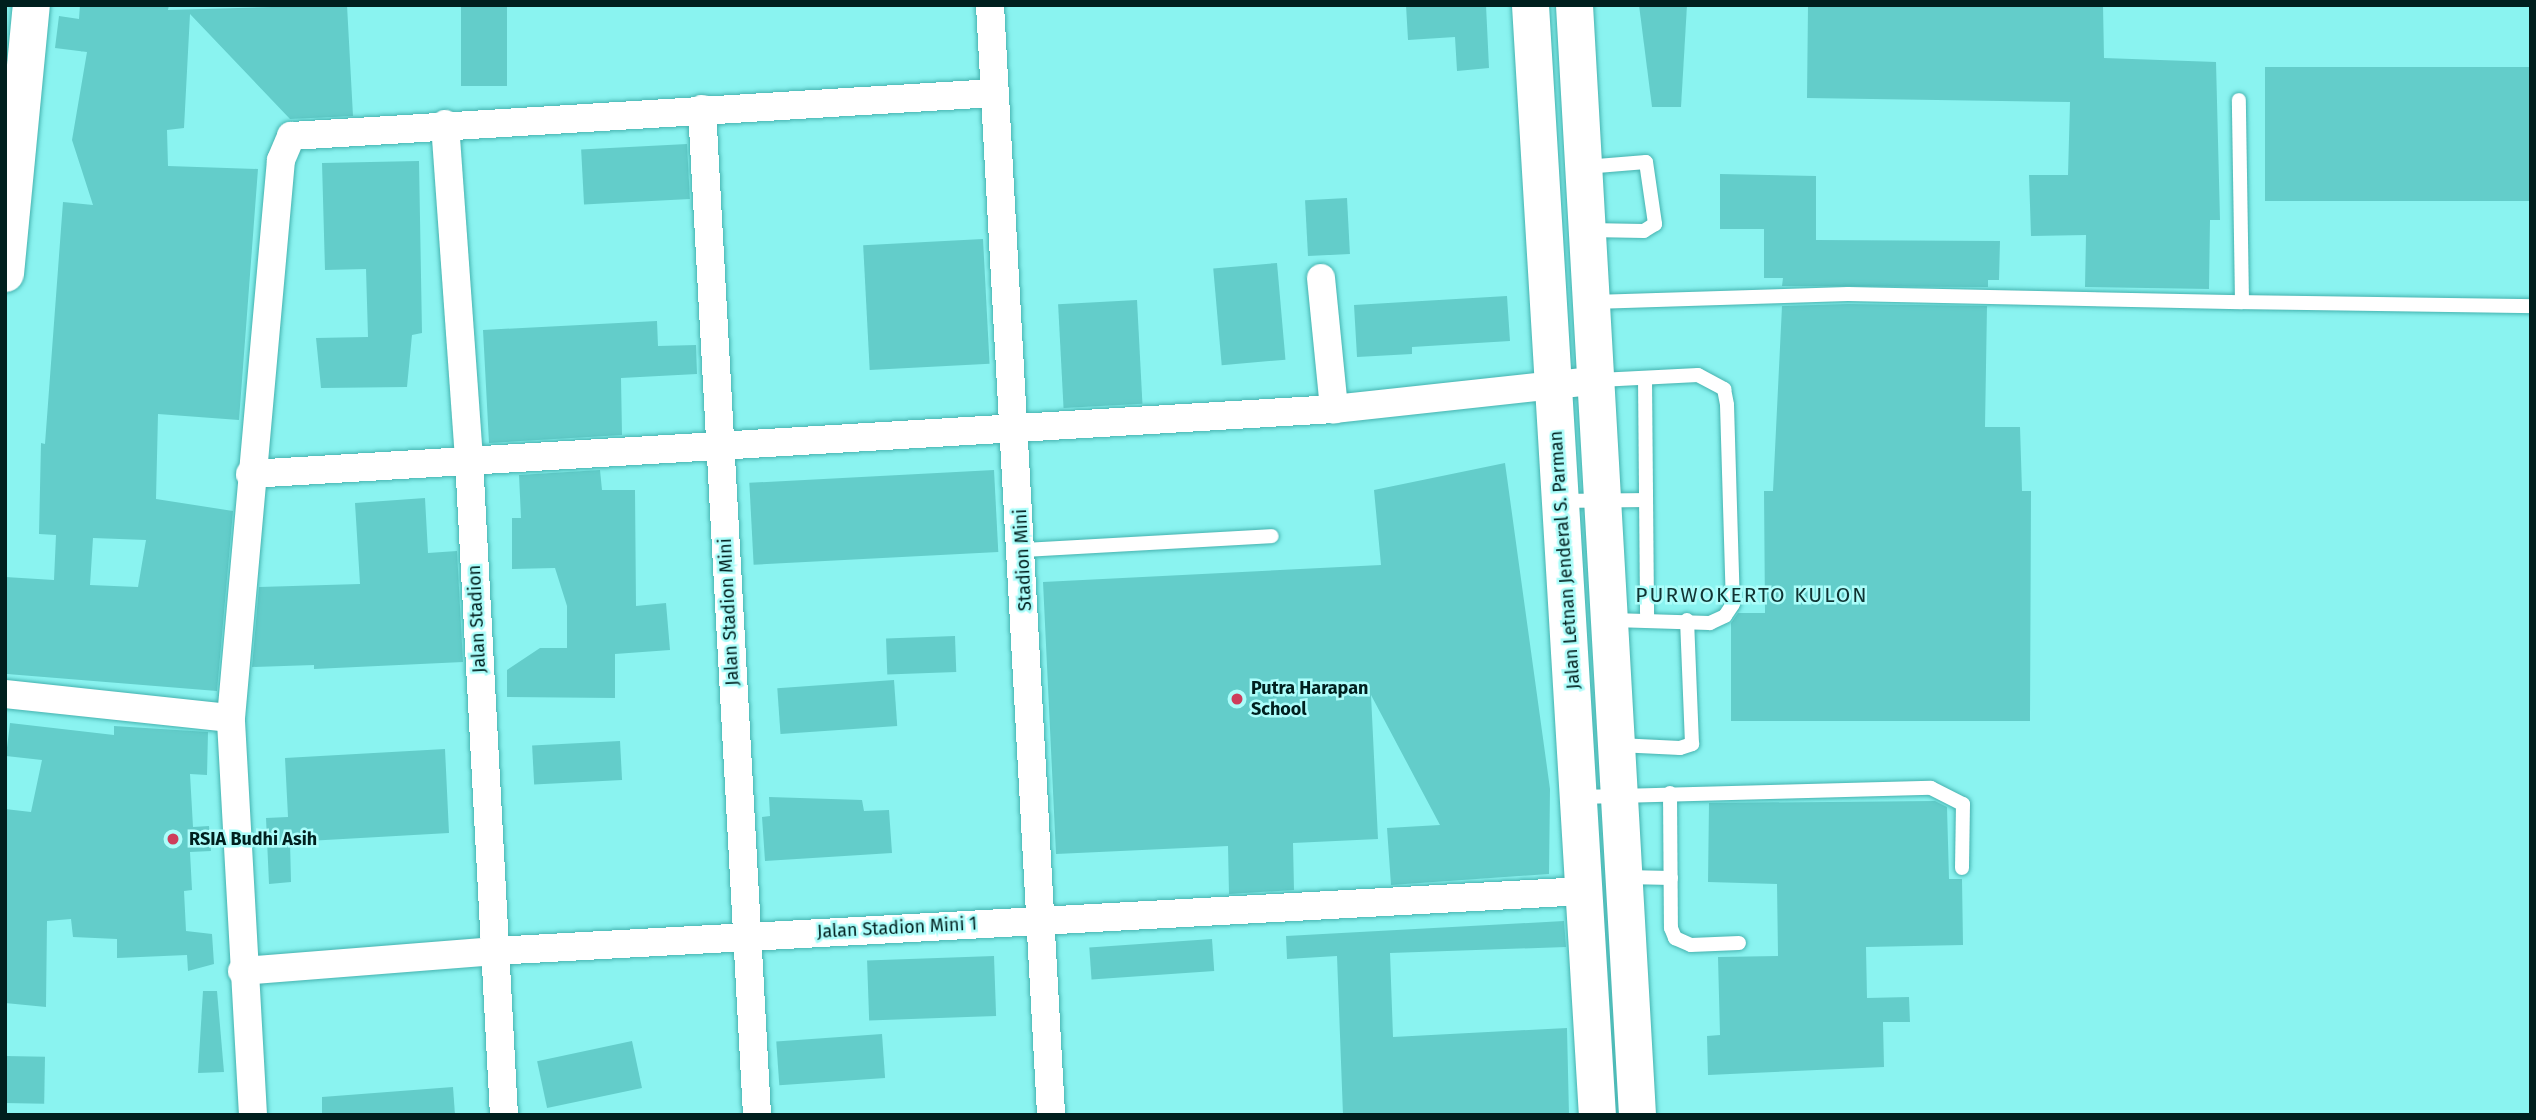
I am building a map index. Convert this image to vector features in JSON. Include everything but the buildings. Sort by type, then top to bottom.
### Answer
[{"type":"street","points":[[5,273],[17,57],[32,5]]},
{"type":"street","name":"Stadion Mini","points":[[990,5],[1017,428],[1051,1115]]},
{"type":"street","name":"Jalan Letnan Jenderal S. Parman","points":[[1530,5],[1580,797],[1568,891],[1597,1115]]},
{"type":"street","points":[[1574,5],[1589,230],[1591,303],[1599,380],[1604,500],[1629,619],[1618,745],[1637,1115]]},
{"type":"street","points":[[253,1115],[242,971],[231,718],[250,474],[284,145],[291,136],[305,132],[994,93]]},
{"type":"street","name":"Jalan Stadion Mini","points":[[702,109],[757,1115]]},
{"type":"street","name":"Jalan Stadion","points":[[446,124],[469,459],[504,1115]]},
{"type":"street","points":[[1321,278],[1334,409]]},
{"type":"street","points":[[250,474],[1334,409],[1599,380]]},
{"type":"street","points":[[5,694],[231,718]]},
{"type":"street","name":"Jalan Stadion Mini 1","points":[[242,971],[494,951],[1568,891]]},
{"type":"lane","points":[[2239,100],[2242,302]]},
{"type":"lane","points":[[1584,167],[1646,162],[1655,224],[1644,231],[1589,230]]},
{"type":"lane","points":[[1591,303],[1848,294],[2531,306]]},
{"type":"lane","points":[[1599,380],[1698,375],[1724,389],[1733,604],[1718,621],[1629,619],[1644,500],[1645,378]]},
{"type":"lane","points":[[1560,501],[1644,500]]},
{"type":"lane","points":[[1022,550],[1272,537]]},
{"type":"lane","points":[[1618,745],[1680,748],[1692,744],[1687,620]]},
{"type":"lane","points":[[1580,797],[1670,793],[1939,790],[1963,804],[1962,868]]},
{"type":"lane","points":[[1670,793],[1675,938],[1691,945],[1739,943]]},
{"type":"lane","points":[[1626,877],[1671,878]]},
{"type":"place","name":"Putra Harapan School","points":[[1237,699]]},
{"type":"place","name":"RSIA Budhi Asih","points":[[173,839]]},
{"type":"district","name":"PURWOKERTO KULON","points":[[1752,595]]}]
